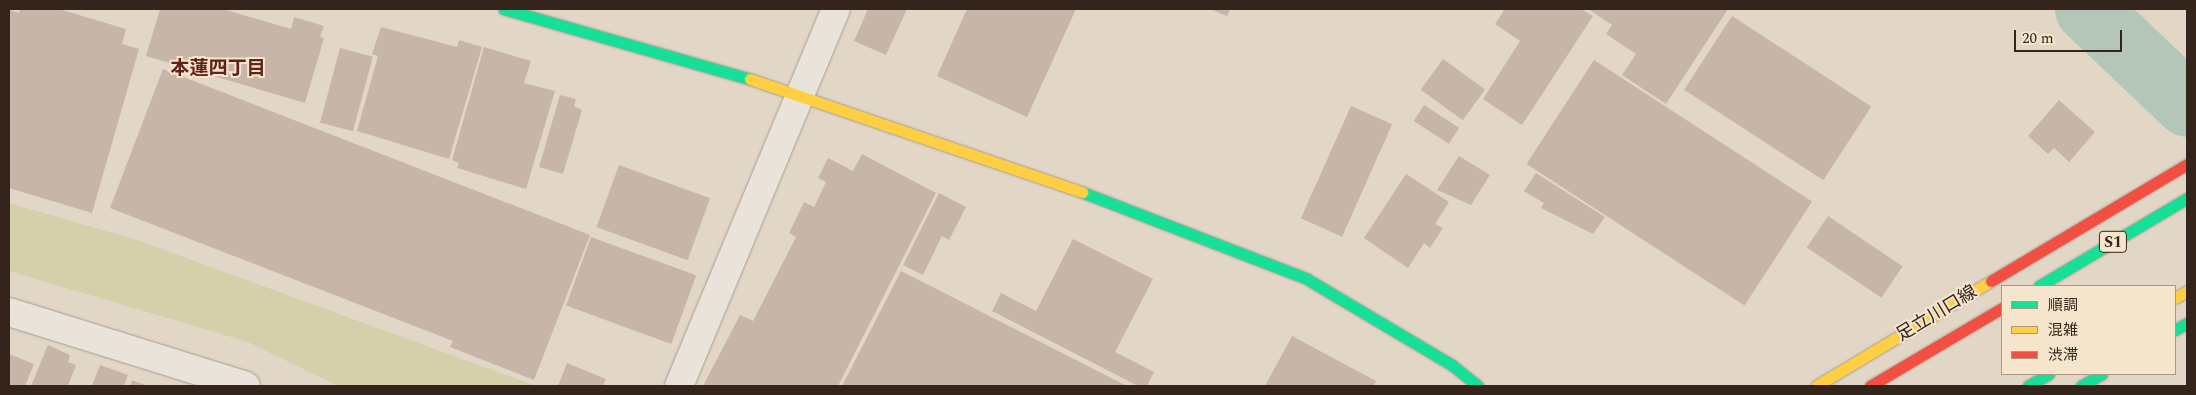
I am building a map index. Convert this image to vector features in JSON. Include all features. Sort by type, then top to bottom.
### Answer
[{"type":"main road","points":[[504,9],[798,92],[1167,222],[1307,279],[1452,365],[1478,386]]},
{"type":"main road","name":"足立川口線","points":[[1816,386],[2187,164]]},
{"type":"main road","name":"S1","points":[[2041,285],[2187,198]]},
{"type":"main road","points":[[2051,285],[2129,233]]},
{"type":"main road","points":[[2176,297],[2187,291]]},
{"type":"main road","points":[[1870,386],[2001,309]]},
{"type":"main road","points":[[1940,360],[2001,319]]},
{"type":"main road","points":[[2176,329],[2187,323]]},
{"type":"main road","points":[[2028,386],[2047,375]]},
{"type":"main road","points":[[2081,386],[2100,375]]},
{"type":"street","points":[[679,386],[798,92],[836,9]]},
{"type":"street","points":[[9,312],[232,383]]},
{"type":"shaded area","points":[[9,203],[137,240],[536,386],[338,386],[248,342],[9,271]]},
{"type":"building","points":[[20,9],[59,9],[126,29],[122,44],[139,49],[92,213],[9,188],[9,10],[19,13]]},
{"type":"building","points":[[160,9],[223,9],[291,29],[294,17],[324,26],[320,37],[324,38],[305,103],[146,56]]},
{"type":"building","points":[[868,9],[907,9],[886,55],[854,41]]},
{"type":"building","points":[[967,9],[1076,9],[1027,117],[937,76]]},
{"type":"building","points":[[1210,9],[1230,9],[1227,16]]},
{"type":"building","points":[[1505,9],[1581,9],[1593,16],[1522,125],[1483,99],[1520,41],[1495,24]]},
{"type":"building","points":[[1588,9],[1728,9],[1666,104],[1622,75],[1636,54],[1606,34],[1612,25]]},
{"type":"building","points":[[1732,16],[1871,106],[1823,180],[1684,90]]},
{"type":"building","points":[[381,27],[457,47],[459,40],[482,47],[449,159],[357,131],[378,56],[372,54]]},
{"type":"building","points":[[484,47],[531,61],[524,83],[555,91],[526,189],[457,168],[459,163],[452,160]]},
{"type":"building","points":[[340,48],[373,57],[353,131],[320,122]]},
{"type":"building","points":[[1443,59],[1485,90],[1463,120],[1421,90]]},
{"type":"building","points":[[1594,60],[1812,202],[1745,306],[1526,164]]},
{"type":"building","points":[[163,69],[590,235],[534,380],[450,347],[453,341],[110,208]]},
{"type":"building","points":[[560,95],[576,99],[574,106],[582,110],[563,174],[539,167]]},
{"type":"building","points":[[2059,100],[2095,132],[2069,162],[2054,148],[2048,154],[2028,136]]},
{"type":"building","points":[[1424,105],[1459,128],[1449,144],[1414,121]]},
{"type":"building","points":[[1351,106],[1392,124],[1342,237],[1301,218]]},
{"type":"building","points":[[862,154],[936,193],[838,386],[703,386],[740,315],[753,321],[796,237],[789,233],[804,202],[814,207],[826,182],[818,178],[828,158],[853,171]]},
{"type":"building","points":[[1459,156],[1490,175],[1471,205],[1437,190]]},
{"type":"building","points":[[619,165],[710,198],[688,260],[596,227]]},
{"type":"building","points":[[1536,173],[1605,217],[1593,234],[1541,208],[1544,203],[1524,191]]},
{"type":"building","points":[[1406,174],[1449,202],[1435,224],[1443,228],[1430,248],[1424,243],[1408,268],[1364,238]]},
{"type":"building","points":[[939,193],[966,207],[949,240],[942,236],[923,275],[903,265]]},
{"type":"building","points":[[1828,216],[1903,266],[1881,298],[1807,248]]},
{"type":"building","points":[[591,237],[696,275],[671,344],[566,306]]},
{"type":"building","points":[[1073,239],[1153,279],[1115,352],[1154,372],[1147,386],[1138,386],[992,311],[1001,293],[1036,311]]},
{"type":"building","points":[[901,271],[1127,386],[842,386]]},
{"type":"building","points":[[1292,336],[1376,381],[1374,386],[1265,386]]},
{"type":"building","points":[[48,345],[70,355],[68,362],[76,365],[68,386],[31,386]]},
{"type":"building","points":[[9,354],[34,364],[25,386],[9,386]]},
{"type":"building","points":[[567,363],[606,379],[603,386],[558,386]]},
{"type":"building","points":[[100,365],[128,375],[124,386],[92,386]]},
{"type":"building","points":[[132,380],[148,386],[130,386]]},
{"type":"waterway","points":[[2087,9],[2187,104]]},
{"type":"traffic: fast","points":[[504,9],[750,79]]},
{"type":"traffic: fast","points":[[1082,192],[1307,279],[1452,365],[1478,386]]},
{"type":"traffic: fast","points":[[2041,285],[2187,198]]},
{"type":"traffic: fast","points":[[2176,329],[2187,323]]},
{"type":"traffic: fast","points":[[2028,386],[2047,375]]},
{"type":"traffic: fast","points":[[2081,386],[2100,375]]},
{"type":"traffic: slow","points":[[750,79],[1082,192]]},
{"type":"traffic: slow","points":[[1816,386],[1991,281]]},
{"type":"traffic: slow","points":[[2176,297],[2187,291]]},
{"type":"traffic: jam","points":[[1991,281],[2187,164]]},
{"type":"traffic: jam","points":[[1870,386],[2001,309]]},
{"type":"district","name":"本蓮四丁目","points":[[218,69]]}]
